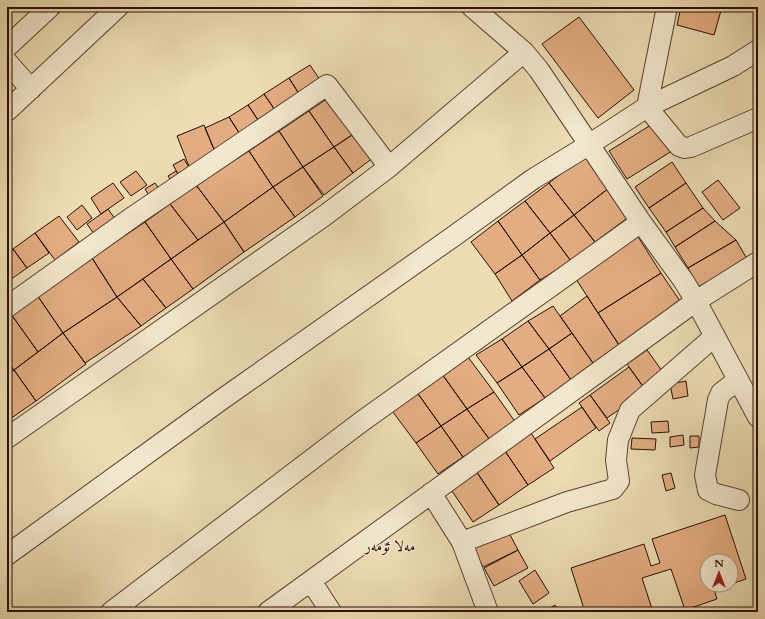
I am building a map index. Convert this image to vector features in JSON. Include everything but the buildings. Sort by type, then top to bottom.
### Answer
[{"type":"street","points":[[7,47],[50,7]]},
{"type":"street","points":[[7,111],[118,7]]},
{"type":"street","points":[[472,7],[524,52],[539,70],[641,222],[683,280],[696,301],[758,417]]},
{"type":"street","points":[[647,107],[667,7]]},
{"type":"street","points":[[7,555],[221,400],[454,236],[532,179],[647,107],[733,66],[758,50]]},
{"type":"street","points":[[7,438],[324,216],[389,167],[524,52]]},
{"type":"street","points":[[7,62],[31,89]]},
{"type":"street","points":[[7,308],[134,216],[327,84],[389,167]]},
{"type":"street","points":[[647,107],[679,146],[685,148],[691,147],[758,118]]},
{"type":"street","points":[[111,612],[361,422],[641,222]]},
{"type":"street","points":[[268,612],[696,301],[758,262]]},
{"type":"street","points":[[462,542],[567,502],[613,489],[619,481],[616,460],[618,440],[630,410],[715,336]]},
{"type":"street","points":[[738,380],[721,393],[718,400],[705,475],[708,490],[716,494],[738,500]]},
{"type":"street","points":[[431,493],[462,542],[488,612]]},
{"type":"street","points":[[311,581],[331,612]]},
{"type":"district","name":"مەلا ئۆمەر","points":[[390,546]]}]
